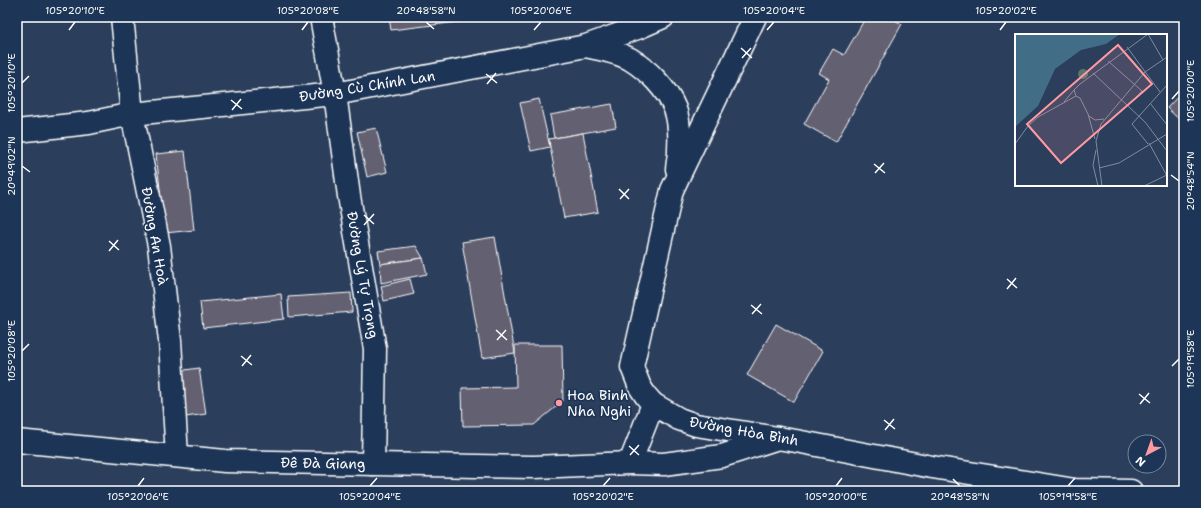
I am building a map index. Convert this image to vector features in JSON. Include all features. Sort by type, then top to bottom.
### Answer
[{"type":"main road","name":"Đường An Hoà","points":[[122,17],[132,114],[159,246],[170,341],[177,456]]},
{"type":"main road","name":"Đường Lý Tự Trọng","points":[[321,17],[335,94],[349,196],[375,349],[373,464]]},
{"type":"main road","name":"Đường Cù Chính Lan","points":[[17,132],[89,123],[132,114],[335,94],[586,46],[640,27],[663,17]]},
{"type":"main road","name":"Đường Hòa Bình","points":[[755,17],[672,190],[632,367],[640,387],[646,396],[653,404],[679,419],[696,425],[778,438],[932,467],[1075,490],[1131,491]]},
{"type":"main road","points":[[586,46],[630,59],[656,80],[675,109],[679,153],[672,190]]},
{"type":"main road","points":[[630,463],[653,404]]},
{"type":"main road","name":"Đê Đà Giang","points":[[17,441],[225,461],[534,467],[630,463],[664,464],[722,456],[778,438]]},
{"type":"green space","points":[[392,488],[516,491],[392,491]]},
{"type":"building","points":[[389,17],[492,17],[492,18],[391,30]]},
{"type":"building","points":[[866,17],[889,17],[902,24],[836,142],[804,124],[829,79],[819,73],[833,49],[844,55]]},
{"type":"building","points":[[1184,90],[1184,124],[1167,108]]},
{"type":"building","points":[[539,99],[550,147],[531,151],[520,103]]},
{"type":"building","points":[[612,104],[616,127],[554,138],[550,115]]},
{"type":"building","points":[[376,128],[387,172],[367,177],[357,132]]},
{"type":"building","points":[[583,133],[598,212],[564,218],[549,139]]},
{"type":"building","points":[[185,151],[194,230],[165,233],[156,154]]},
{"type":"building","points":[[495,237],[515,353],[482,358],[462,242]]},
{"type":"building","points":[[416,246],[423,258],[380,264],[378,251]]},
{"type":"building","points":[[423,258],[427,274],[381,283],[380,264]]},
{"type":"building","points":[[410,279],[414,294],[384,301],[381,286]]},
{"type":"building","points":[[351,293],[352,312],[289,317],[288,297]]},
{"type":"building","points":[[281,294],[284,319],[203,328],[200,302]]},
{"type":"building","points":[[776,324],[823,351],[794,402],[747,375]]},
{"type":"building","points":[[515,345],[562,345],[563,401],[534,425],[463,426],[462,388],[516,387]]},
{"type":"building","points":[[199,368],[206,414],[186,417],[178,371]]},
{"type":"place","name":"Hoa Binh Nha Nghi","points":[[559,403]]}]
